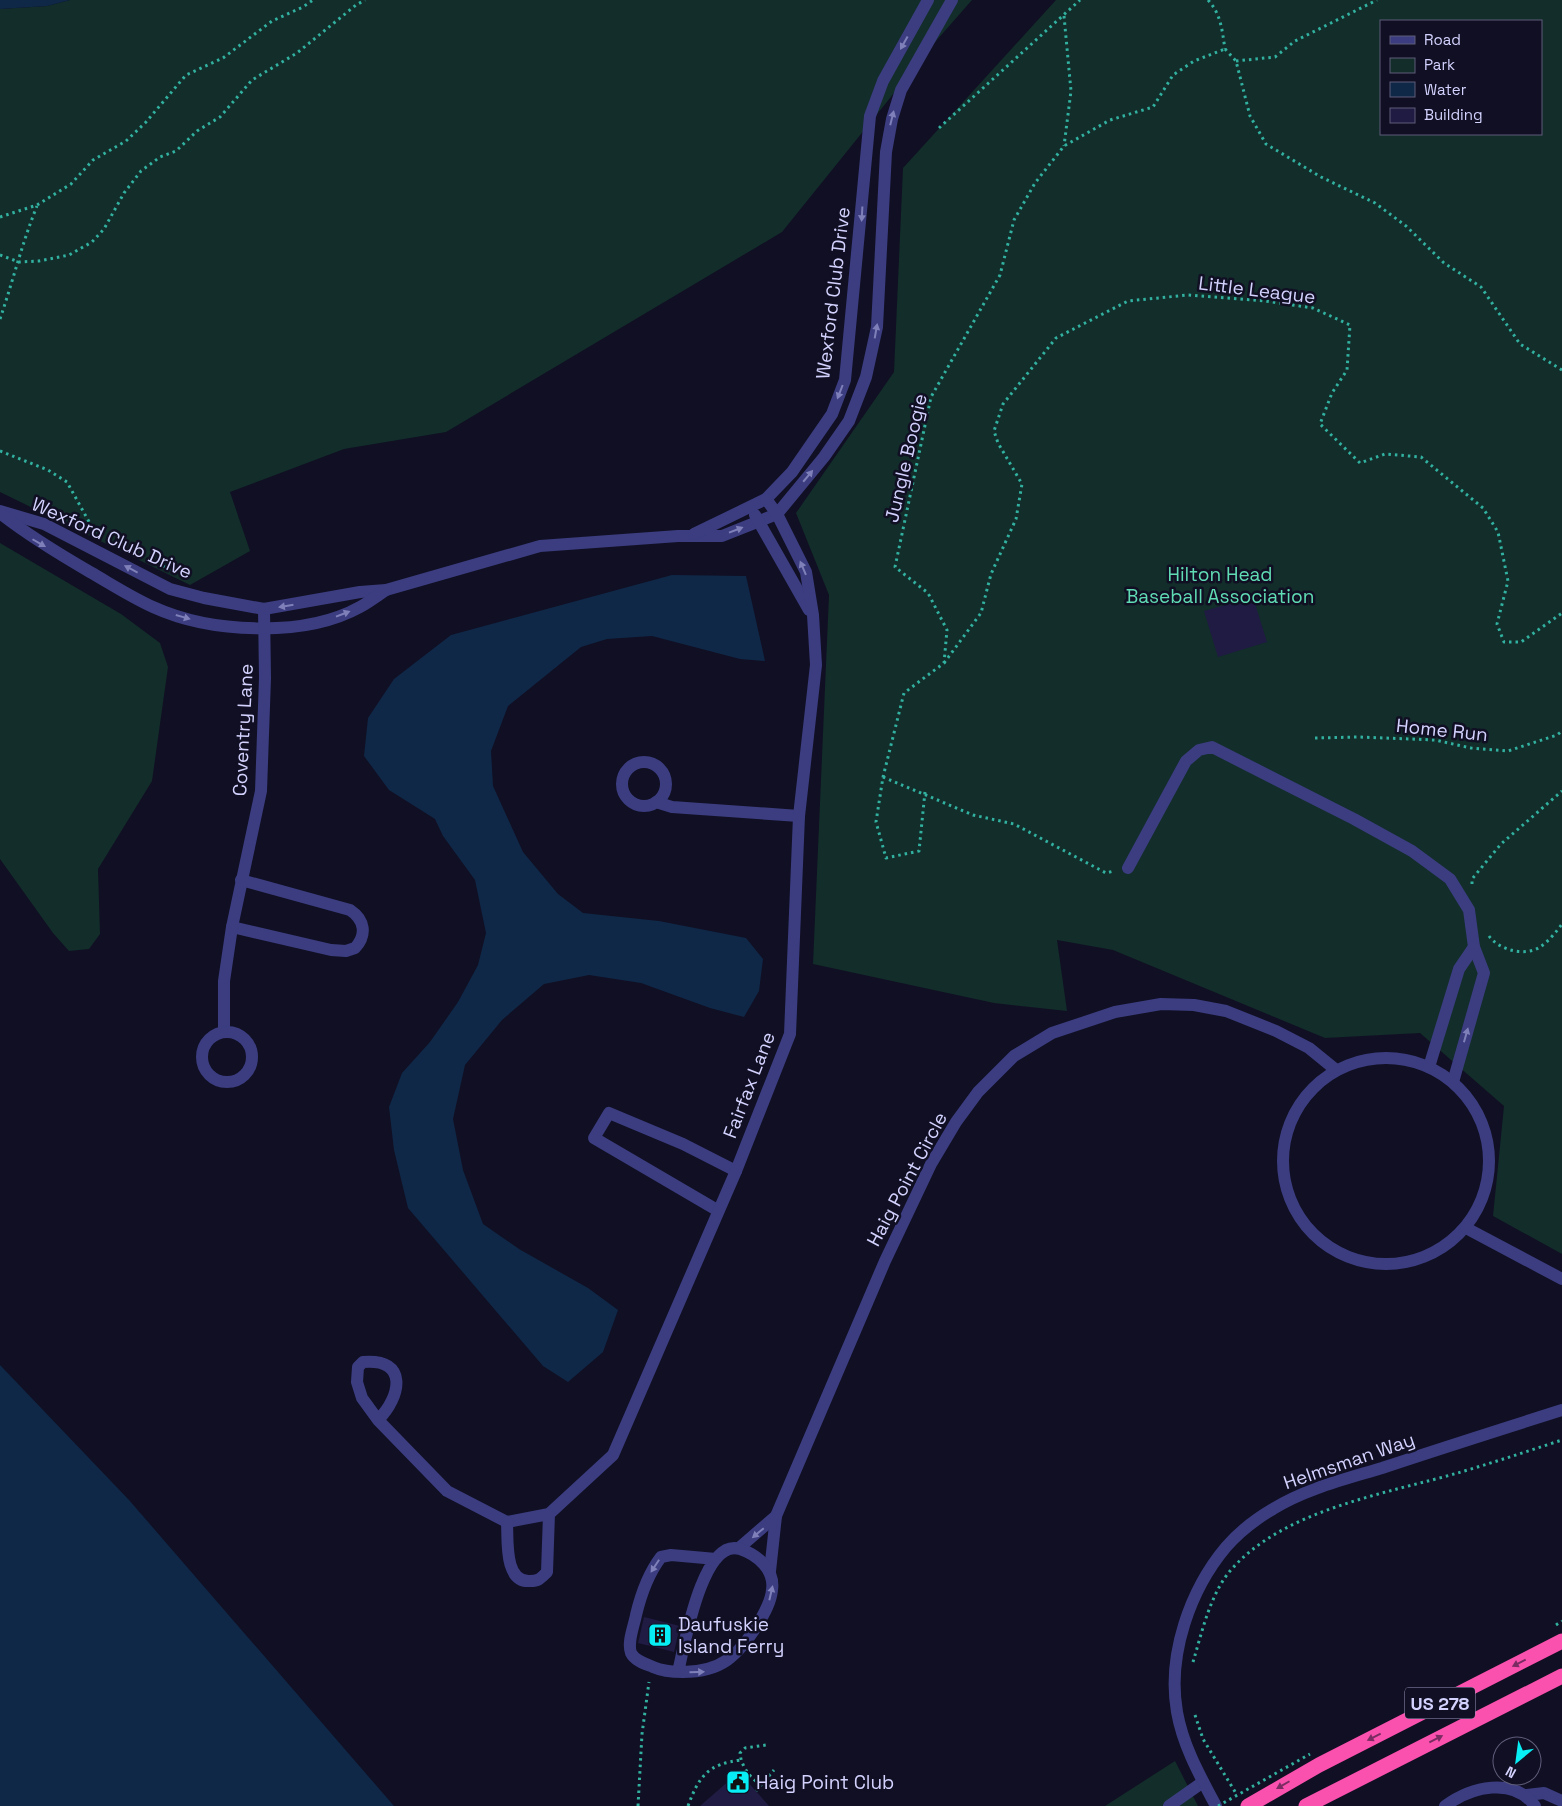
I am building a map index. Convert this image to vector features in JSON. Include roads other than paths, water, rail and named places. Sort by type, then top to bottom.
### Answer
[{"type":"highway","name":"US 278","points":[[1243,1802],[1314,1760],[1562,1641]]},
{"type":"highway","name":"US 278","points":[[1306,1806],[1330,1792],[1562,1676]]},
{"type":"street","name":"Wexford Club Drive","points":[[692,535],[766,499],[792,472],[832,414],[845,380],[862,217],[864,165],[870,116],[882,80],[928,0]]},
{"type":"street","name":"Wexford Club Drive","points":[[0,512],[44,524],[170,589],[264,609],[360,592],[386,590],[540,546],[692,535],[722,536],[777,514],[824,457],[849,421],[866,377],[877,327],[885,166],[892,118],[901,90],[952,0]]},
{"type":"street","points":[[864,165],[885,166]]},
{"type":"street","name":"Fairfax Lane","points":[[549,1514],[613,1455],[717,1210],[736,1171],[790,1034],[799,816],[816,665],[813,615],[806,572],[777,514],[766,499]]},
{"type":"street","name":"Fairfax Lane","points":[[749,506],[760,521],[765,537],[813,615]]},
{"type":"street","name":"Wexford Club Drive","points":[[0,512],[32,539],[153,607],[181,618],[208,624],[264,628],[299,625],[333,618],[360,608],[386,590]]},
{"type":"street","name":"Coventry Lane","points":[[224,1032],[224,981],[232,927],[261,792],[265,678],[264,609]]},
{"type":"street","points":[[1128,868],[1186,761],[1199,750],[1212,747],[1412,851],[1450,879],[1469,910],[1474,947],[1484,973],[1452,1082]]},
{"type":"street","points":[[656,802],[672,807],[799,816]]},
{"type":"street","points":[[232,927],[332,950],[346,951],[355,948],[362,935],[363,925],[359,916],[350,910],[241,880]]},
{"type":"street","points":[[1429,1067],[1459,968],[1474,947]]},
{"type":"street","name":"Haig Point Circle","points":[[776,1516],[884,1261],[931,1164],[956,1122],[978,1092],[1014,1056],[1052,1033],[1115,1012],[1161,1004],[1194,1004],[1226,1011],[1276,1031],[1309,1048],[1336,1070]]},
{"type":"street","points":[[224,1032],[240,1035],[246,1041],[252,1056],[247,1072],[233,1081],[217,1080],[210,1075],[202,1061],[204,1045],[209,1039],[224,1032]]},
{"type":"street","points":[[1398,1058],[1429,1067],[1452,1082],[1476,1109],[1487,1138],[1490,1170],[1482,1201],[1466,1228],[1441,1250],[1410,1262],[1377,1265],[1345,1256],[1316,1239],[1296,1213],[1284,1182],[1282,1149],[1291,1117],[1310,1090],[1336,1070],[1366,1059],[1398,1058]]},
{"type":"street","points":[[717,1210],[594,1138],[609,1113],[684,1144],[736,1171]]},
{"type":"street","points":[[1466,1228],[1562,1279]]},
{"type":"street","name":"Helmsman Way","points":[[1217,1806],[1192,1760],[1177,1712],[1175,1685],[1178,1652],[1189,1609],[1198,1590],[1226,1547],[1240,1533],[1291,1499],[1562,1410]]},
{"type":"street","points":[[378,1420],[448,1491],[506,1522],[549,1514],[550,1550],[547,1572],[539,1580],[523,1582],[517,1578],[510,1563],[506,1522]]},
{"type":"street","points":[[678,1672],[701,1584],[716,1559],[731,1549],[738,1548],[776,1516]]},
{"type":"street","points":[[716,1559],[671,1554],[661,1557],[655,1565],[639,1602],[630,1640],[631,1653],[639,1661],[678,1672],[704,1672],[734,1656],[750,1637],[772,1596],[773,1583],[770,1571],[776,1516]]},
{"type":"street","points":[[738,1548],[762,1562],[770,1571]]},
{"type":"street","points":[[1170,1806],[1203,1782]]},
{"type":"street","points":[[1445,1806],[1469,1792],[1502,1787],[1531,1801],[1544,1793],[1562,1801]]},
{"type":"water","points":[[0,0],[70,0],[47,6],[0,9]]},
{"type":"water","points":[[672,575],[746,576],[765,661],[740,659],[652,636],[607,639],[581,647],[508,706],[491,751],[493,786],[523,852],[558,894],[583,913],[659,921],[746,938],[763,959],[759,991],[744,1017],[710,1008],[641,983],[589,975],[544,984],[502,1020],[465,1065],[453,1119],[463,1170],[483,1224],[519,1249],[588,1288],[618,1310],[603,1352],[568,1382],[543,1366],[408,1208],[394,1150],[389,1107],[402,1073],[430,1042],[458,1002],[478,965],[486,933],[475,880],[443,836],[435,819],[389,790],[364,756],[368,718],[394,679],[451,635]]},
{"type":"water","points":[[0,1365],[129,1500],[394,1806],[0,1806]]},
{"type":"place","name":"Daufuskie Island Ferry","points":[[660,1635]]},
{"type":"place","name":"Haig Point Club","points":[[738,1782]]},
{"type":"park label","name":"Hilton Head Baseball Association","points":[[1220,585]]}]
